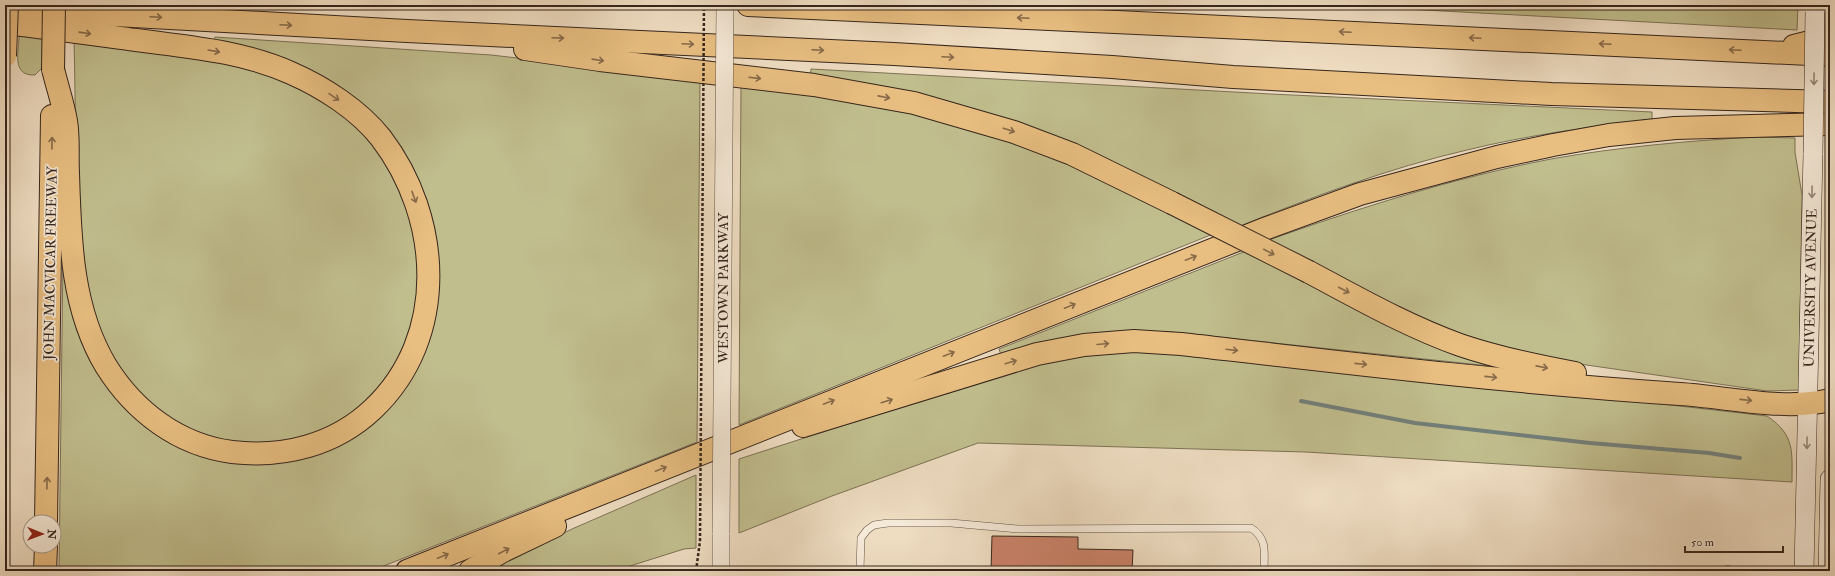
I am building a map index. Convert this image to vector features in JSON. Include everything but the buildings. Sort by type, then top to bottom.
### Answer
[{"type":"highway","points":[[5,56],[7,5]]},
{"type":"highway","name":"JOHN MACVICAR FREEWAY","points":[[46,514],[54,5]]},
{"type":"highway","points":[[748,5],[1830,55]]},
{"type":"highway","points":[[1044,5],[1188,25]]},
{"type":"highway","points":[[5,9],[407,31],[894,54],[1112,67],[1233,77],[1551,94],[1830,102]]},
{"type":"highway","points":[[5,23],[187,46],[233,54],[266,63],[315,85],[338,100],[379,136],[400,166],[418,209],[428,255],[426,314],[421,332],[407,366],[385,397],[358,423],[328,440],[291,451],[254,454],[223,451],[182,438],[151,418],[125,393],[105,363],[92,334],[81,302],[74,270],[70,236],[66,122],[53,69]]},
{"type":"highway","points":[[407,31],[600,60],[814,85],[914,103],[1014,132],[1072,154],[1309,272],[1403,321],[1460,344],[1518,362],[1600,378],[1707,396]]},
{"type":"highway","points":[[1774,52],[1830,37]]},
{"type":"highway","points":[[407,571],[1267,228],[1360,194],[1497,157],[1553,144],[1609,135],[1675,128],[1830,124]]},
{"type":"highway","points":[[688,458],[835,417],[1037,354],[1084,345],[1134,341],[1180,344],[1596,388],[1707,396],[1794,405],[1830,400]]},
{"type":"highway","points":[[470,571],[501,552],[612,500],[635,480]]},
{"type":"highway","points":[[45,571],[46,554]]},
{"type":"main road","name":"UNIVERSITY AVENUE","points":[[1804,571],[1815,9]]},
{"type":"main road","points":[[1828,571],[1830,479]]},
{"type":"street","name":"WESTOWN PARKWAY","points":[[721,571],[725,5]]},
{"type":"lane","points":[[860,571],[862,538],[867,530],[874,525],[896,523],[951,523],[1019,529],[1251,528],[1258,533],[1264,542],[1264,571]]},
{"type":"path","points":[[696,571],[700,541],[704,5]]},
{"type":"shaded area","points":[[1330,5],[1798,5],[1797,30]]},
{"type":"shaded area","points":[[19,36],[42,38],[42,68],[35,75],[22,72],[19,67]]},
{"type":"shaded area","points":[[215,37],[491,55],[700,79],[697,442],[371,571],[59,571],[59,554],[62,554],[62,514],[60,514],[63,256],[104,376],[236,460],[379,414],[436,282],[381,128],[212,45]]},
{"type":"shaded area","points":[[74,40],[234,65],[262,71],[290,80],[303,86],[334,106],[363,132],[378,150],[394,176],[406,204],[414,234],[418,265],[417,296],[412,326],[402,355],[382,386],[354,412],[337,423],[300,437],[254,444],[227,442],[187,428],[157,409],[131,384],[120,370],[103,339],[95,316],[85,268],[79,218]]},
{"type":"shaded area","points":[[811,69],[1271,94],[1652,112],[1652,119],[1582,128],[1536,136],[1438,157],[1351,184],[1238,227],[1137,178],[810,80]]},
{"type":"shaded area","points":[[741,83],[843,95],[1042,148],[1213,234],[739,425]]},
{"type":"shaded area","points":[[1755,137],[1795,138],[1795,152],[1802,195],[1799,390],[1767,391],[1545,359],[1464,337],[1422,319],[1266,241],[1407,195],[1478,175],[1551,159],[1627,148]]},
{"type":"shaded area","points":[[1246,251],[1421,339],[1490,366],[1171,332],[1121,333],[1001,355],[999,349]]},
{"type":"shaded area","points":[[1150,350],[1557,392],[1767,416],[1783,430],[1790,444],[1792,482],[1306,452],[978,443],[832,496],[739,533],[739,459],[1028,366],[1107,352]]},
{"type":"shaded area","points":[[696,475],[696,548],[684,549],[614,571],[486,571],[572,529]]},
{"type":"waterway","points":[[1301,401],[1415,423],[1590,443],[1709,453],[1740,458]]}]
